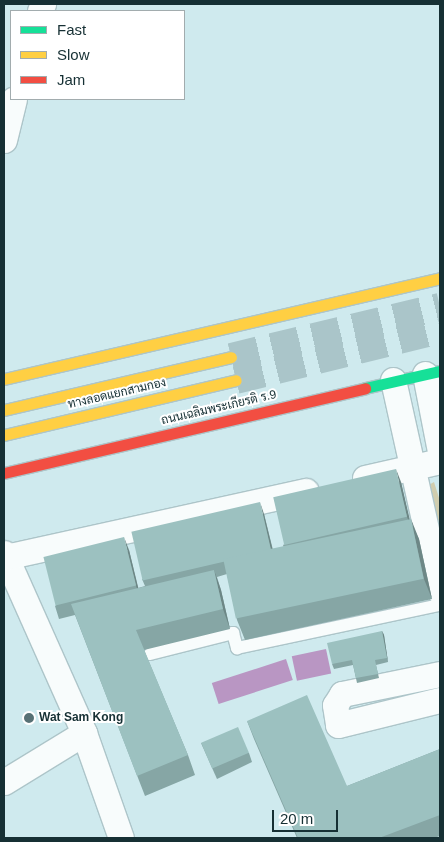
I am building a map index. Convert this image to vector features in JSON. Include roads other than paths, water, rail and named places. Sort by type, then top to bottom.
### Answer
[{"type":"main road","points":[[4,375],[440,278]]},
{"type":"main road","points":[[389,288],[440,284]]},
{"type":"main road","name":"ทางลอดแยกสามกอง","points":[[4,410],[231,357]]},
{"type":"main road","name":"ถนนเฉลิมพระเกียรติ ร.9","points":[[4,473],[435,371]]},
{"type":"main road","name":"ทางลอดแยกสามกอง","points":[[4,435],[236,380]]},
{"type":"street","points":[[4,140],[14,100]]},
{"type":"street","points":[[435,371],[440,451]]},
{"type":"street","points":[[393,380],[440,592]]},
{"type":"street","points":[[121,838],[84,734],[4,555],[440,461]]},
{"type":"street","points":[[440,674],[342,694],[335,705],[338,725],[440,700]]},
{"type":"street","points":[[4,782],[84,734]]},
{"type":"lane","points":[[150,654],[233,633],[237,648],[440,605]]},
{"type":"tunnel","points":[[231,357],[440,307]]},
{"type":"tunnel","points":[[236,380],[440,330]]},
{"type":"place","name":"Wat Sam Kong","points":[[29,718]]}]
